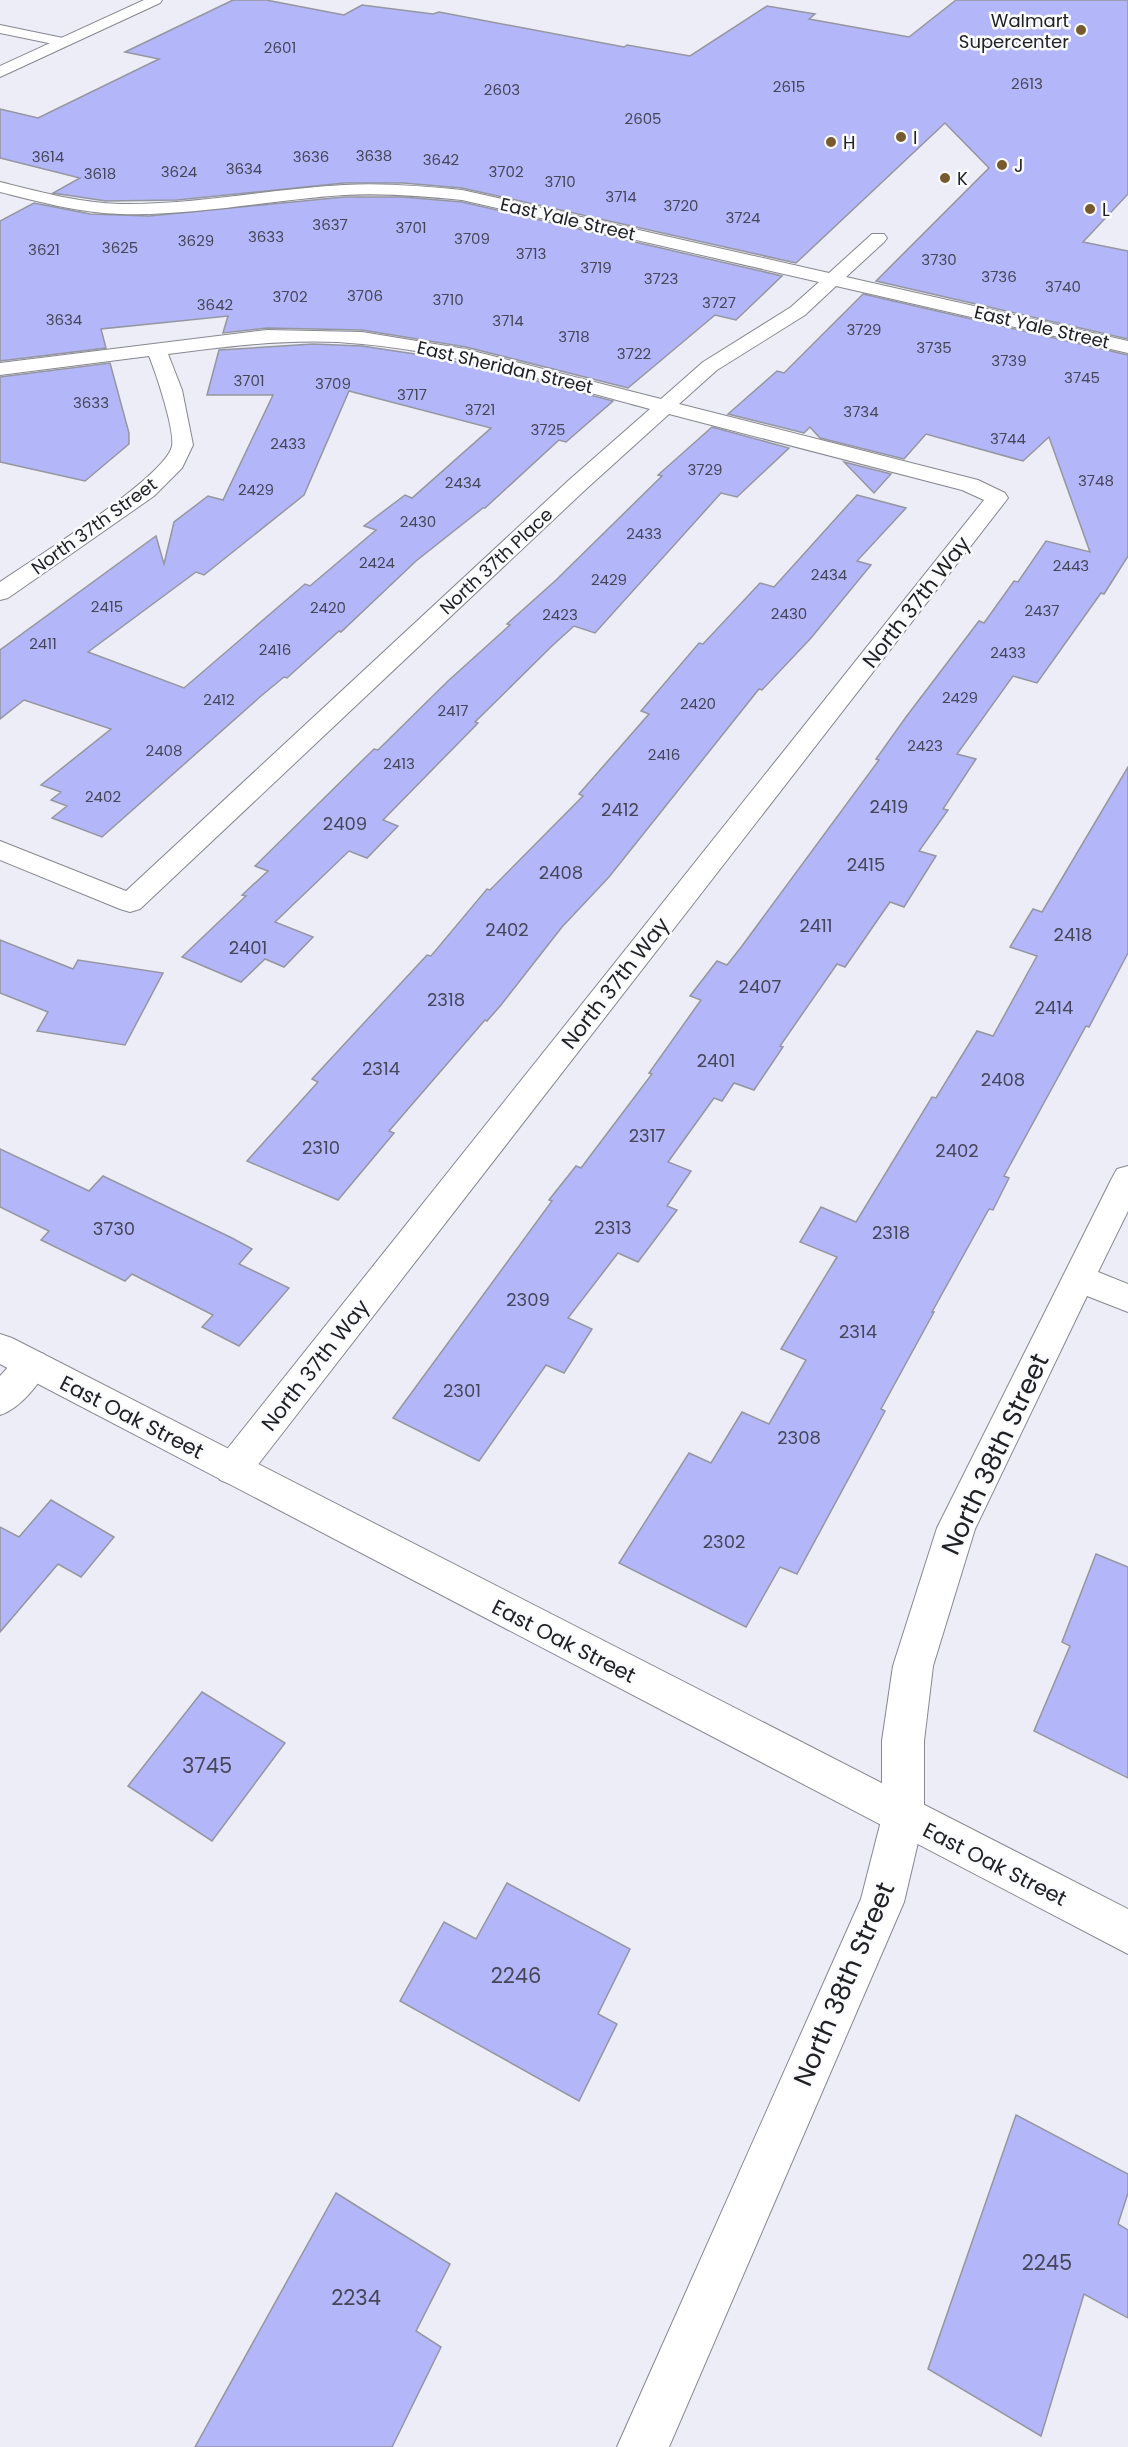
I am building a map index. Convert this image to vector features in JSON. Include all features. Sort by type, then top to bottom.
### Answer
[{"type":"street","points":[[0,72],[155,0]]},
{"type":"street","points":[[0,29],[63,42]]},
{"type":"street","name":"East Yale Street","points":[[0,187],[84,206],[120,209],[199,206],[345,190],[388,189],[452,194],[493,201],[1128,346]]},
{"type":"street","name":"North 37th Place","points":[[0,850],[130,903],[577,485],[710,366],[798,310],[878,238]]},
{"type":"street","name":"East Sheridan Street","points":[[0,369],[267,336],[362,338],[465,355],[970,485],[998,498]]},
{"type":"street","name":"North 37th Street","points":[[0,593],[146,490],[171,468],[183,445],[172,390],[156,349]]},
{"type":"street","name":"North 37th Way","points":[[233,1469],[998,498]]},
{"type":"street","name":"North 38th Street","points":[[643,2447],[882,1902],[903,1817],[903,1741],[912,1676],[956,1528],[1128,1178]]},
{"type":"street","points":[[1079,1279],[1128,1298]]},
{"type":"street","points":[[0,1400],[16,1356]]},
{"type":"street","name":"East Oak Street","points":[[16,1356],[1128,1932]]},
{"type":"building","points":[[233,0],[266,0],[344,15],[362,5],[433,14],[439,12],[624,47],[627,45],[690,56],[767,6],[815,14],[809,19],[909,37],[956,0],[1128,0],[1128,194],[1083,242],[1128,251],[1128,339],[876,281],[989,168],[945,123],[796,263],[462,188],[403,183],[344,183],[177,200],[106,201],[53,193],[80,178],[0,158],[0,109],[38,118],[159,59],[125,52]]},
{"type":"building","points":[[344,197],[403,197],[462,202],[782,276],[736,320],[715,315],[628,388],[466,347],[362,330],[267,328],[223,333],[228,316],[101,329],[106,348],[0,361],[0,221],[34,203],[90,214],[149,216]]},
{"type":"building","points":[[863,294],[1128,355],[1128,556],[1104,594],[1101,593],[1037,683],[1013,676],[957,754],[976,759],[943,809],[948,810],[919,851],[936,856],[904,907],[890,902],[845,967],[837,964],[780,1046],[783,1047],[754,1090],[734,1083],[722,1101],[714,1098],[668,1162],[691,1171],[667,1206],[677,1210],[638,1262],[618,1253],[568,1318],[592,1329],[564,1373],[546,1365],[479,1461],[393,1418],[552,1201],[549,1200],[576,1166],[581,1168],[652,1074],[649,1073],[701,1000],[690,996],[717,961],[727,965],[742,946],[879,760],[876,759],[906,717],[979,621],[984,623],[1014,581],[1018,582],[1046,541],[1090,552],[1049,437],[1023,461],[926,434],[904,459],[820,438],[810,427],[804,433],[728,414],[777,371],[784,373]]},
{"type":"building","points":[[313,344],[362,346],[435,357],[613,401],[566,442],[559,440],[485,508],[416,561],[341,632],[339,631],[287,678],[284,677],[261,696],[102,837],[52,818],[67,806],[51,800],[61,792],[41,785],[111,729],[24,700],[0,719],[0,650],[156,536],[164,564],[174,522],[208,496],[223,500],[273,395],[207,395],[219,350]],"holes":[[[349,391],[491,428],[412,498],[405,495],[364,526],[376,530],[310,586],[305,584],[184,688],[88,652],[196,572],[204,575],[304,495]]]},
{"type":"building","points":[[110,363],[129,433],[129,444],[85,481],[0,462],[0,377]]},
{"type":"building","points":[[712,427],[789,448],[737,497],[721,493],[595,633],[574,626],[553,645],[475,722],[478,723],[383,820],[398,826],[367,858],[349,851],[275,922],[313,937],[284,967],[265,959],[241,982],[182,957],[246,896],[242,895],[268,871],[255,866],[374,749],[378,750],[448,681],[510,625],[507,624],[555,581],[662,476],[658,475]]},
{"type":"building","points":[[844,462],[891,474],[874,493]]},
{"type":"building","points":[[857,495],[906,508],[857,561],[871,565],[811,638],[762,690],[759,689],[609,877],[562,927],[501,1005],[487,1021],[485,1020],[389,1131],[394,1133],[338,1200],[247,1161],[318,1082],[312,1079],[427,955],[431,956],[487,889],[490,890],[583,796],[579,794],[649,714],[641,711],[699,643],[703,644],[760,583],[774,587]]},
{"type":"building","points":[[1128,767],[1128,953],[1089,1027],[1086,1026],[1004,1176],[1009,1178],[993,1210],[989,1209],[932,1312],[934,1312],[881,1409],[885,1411],[797,1574],[780,1567],[746,1627],[619,1563],[689,1453],[711,1463],[742,1412],[769,1424],[806,1360],[781,1349],[837,1257],[800,1242],[821,1207],[856,1222],[932,1097],[936,1098],[977,1031],[993,1036],[1037,956],[1010,947],[1033,909],[1042,912]]},
{"type":"building","points":[[0,940],[73,969],[78,960],[163,973],[125,1045],[37,1031],[48,1012],[0,993]]},
{"type":"building","points":[[0,1149],[89,1191],[103,1176],[232,1238],[252,1249],[239,1264],[289,1288],[239,1346],[202,1327],[213,1315],[132,1274],[125,1281],[41,1240],[49,1231],[0,1207]]},
{"type":"building","points":[[51,1500],[114,1537],[81,1577],[58,1564],[0,1632],[0,1527],[19,1537]]},
{"type":"building","points":[[1096,1554],[1128,1567],[1128,1778],[1034,1731],[1070,1646],[1062,1642]]},
{"type":"building","points":[[202,1692],[285,1743],[212,1841],[128,1786]]},
{"type":"building","points":[[507,1883],[630,1949],[598,2014],[617,2024],[579,2101],[400,2001],[444,1922],[476,1939]]},
{"type":"building","points":[[1016,2115],[1128,2174],[1128,2193],[1118,2224],[1128,2230],[1128,2318],[1084,2294],[1041,2436],[928,2369]]},
{"type":"building","points":[[336,2193],[450,2264],[416,2331],[441,2347],[392,2447],[195,2447]]},
{"type":"place","name":"Walmart Supercenter","points":[[1081,30]]},
{"type":"place","name":"I","points":[[901,137]]},
{"type":"place","name":"H","points":[[831,142]]},
{"type":"place","name":"J","points":[[1002,165]]},
{"type":"place","name":"K","points":[[945,178]]},
{"type":"place","name":"L","points":[[1090,209]]}]
